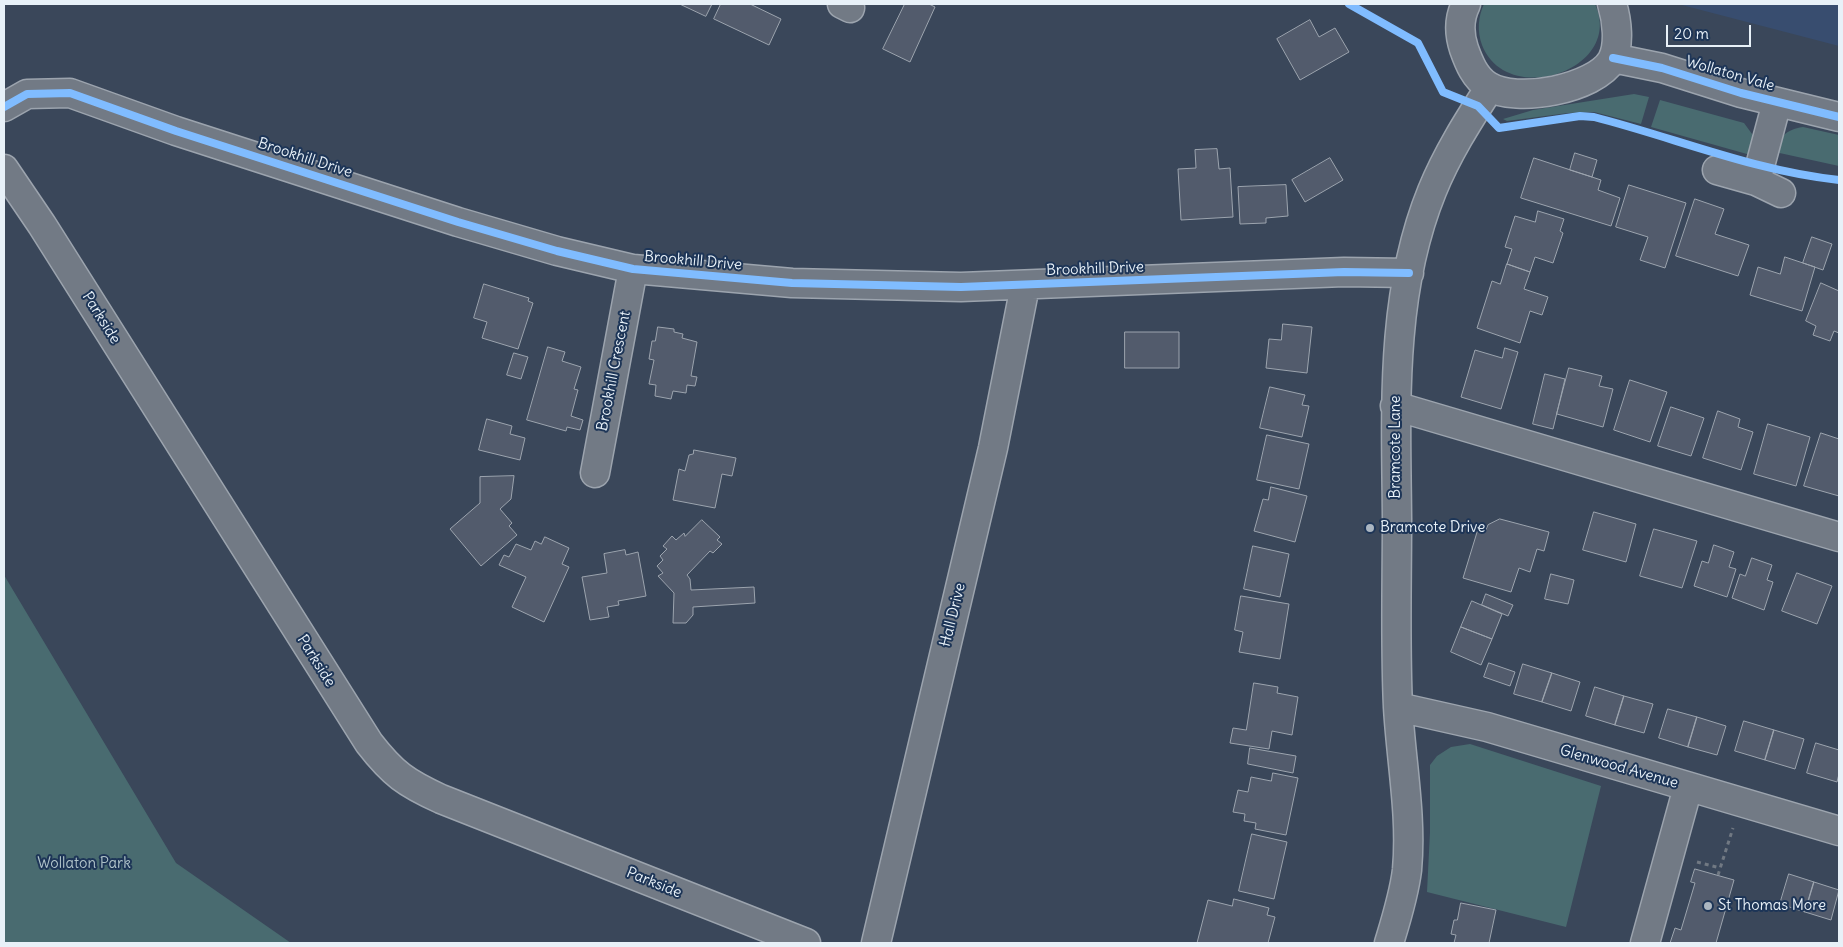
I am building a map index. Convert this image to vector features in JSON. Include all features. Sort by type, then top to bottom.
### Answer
[{"type":"street","points":[[1466,4],[1461,20],[1463,46],[1474,72],[1490,87],[1518,93],[1557,90],[1591,78],[1608,66],[1613,58],[1617,39],[1612,4]]},
{"type":"street","name":"Wollaton Vale","points":[[1613,58],[1662,68],[1777,102],[1839,117]]},
{"type":"street","name":"Bramcote Lane","points":[[1389,943],[1399,912],[1406,870],[1406,793],[1398,707],[1395,406],[1399,345],[1409,273],[1424,212],[1440,172],[1466,124],[1490,87]]},
{"type":"street","name":"Brookhill Drive","points":[[4,107],[27,94],[70,93],[176,131],[458,222],[557,252],[633,269],[792,283],[961,287],[1344,272],[1409,273]]},
{"type":"street","points":[[1756,181],[1777,102]]},
{"type":"street","name":"Parkside","points":[[4,168],[42,225],[369,743],[387,767],[409,785],[441,799],[806,943]]},
{"type":"street","points":[[1717,170],[1756,181],[1781,193]]},
{"type":"street","name":"Brookhill Crescent","points":[[595,473],[633,269]]},
{"type":"street","name":"Hall Drive","points":[[876,943],[993,448],[1024,286]]},
{"type":"street","points":[[1395,406],[1839,537]]},
{"type":"street","name":"Glenwood Avenue","points":[[1398,707],[1487,727],[1839,832]]},
{"type":"street","points":[[1645,943],[1688,787]]},
{"type":"path","points":[[1718,875],[1741,802]]},
{"type":"shaded area","points":[[1678,4],[1839,4],[1839,46]]},
{"type":"green space","points":[[1484,4],[1595,4],[1600,27],[1594,47],[1579,63],[1559,73],[1537,78],[1514,75],[1495,64],[1482,45],[1479,35],[1479,24]]},
{"type":"green space","points":[[1634,94],[1649,97],[1641,124],[1594,112],[1568,113],[1507,121],[1503,119],[1533,110]]},
{"type":"green space","points":[[1660,100],[1744,123],[1755,138],[1754,156],[1651,127]]},
{"type":"green space","points":[[1803,127],[1839,135],[1839,166],[1775,152],[1784,135],[1792,130]]},
{"type":"green space","name":"Wollaton Park","points":[[4,575],[176,863],[291,943],[4,943]]},
{"type":"green space","points":[[1470,744],[1601,786],[1566,927],[1427,892],[1430,832],[1430,765],[1437,756],[1451,747]]},
{"type":"building","points":[[680,4],[712,4],[706,16]]},
{"type":"building","points":[[721,4],[750,4],[781,19],[769,45],[714,19]]},
{"type":"building","points":[[905,4],[929,4],[935,7],[910,62],[883,49]]},
{"type":"building","points":[[1310,20],[1319,37],[1335,28],[1349,52],[1300,80],[1277,39]]},
{"type":"building","points":[[1217,149],[1219,169],[1230,168],[1233,217],[1181,220],[1178,169],[1196,168],[1195,150]]},
{"type":"building","points":[[1575,153],[1597,160],[1592,177],[1570,170]]},
{"type":"building","points":[[1330,158],[1343,180],[1305,202],[1292,180]]},
{"type":"building","points":[[1534,158],[1601,180],[1598,190],[1620,198],[1611,226],[1521,198]]},
{"type":"building","points":[[1286,185],[1288,216],[1266,218],[1266,223],[1240,224],[1238,187]]},
{"type":"building","points":[[1629,185],[1686,203],[1665,268],[1640,260],[1648,237],[1616,227]]},
{"type":"building","points":[[1695,199],[1724,209],[1715,234],[1749,245],[1738,276],[1676,256]]},
{"type":"building","points":[[1538,211],[1564,219],[1560,231],[1563,233],[1553,263],[1535,257],[1530,272],[1507,264],[1512,249],[1505,247],[1515,216],[1535,222]]},
{"type":"building","points":[[1812,237],[1832,244],[1823,270],[1803,263]]},
{"type":"building","points":[[1785,257],[1815,267],[1802,311],[1750,295],[1758,267],[1780,274]]},
{"type":"building","points":[[1507,264],[1530,272],[1524,289],[1548,297],[1542,315],[1530,311],[1520,343],[1477,328],[1492,281],[1500,284]]},
{"type":"building","points":[[1821,283],[1839,291],[1839,333],[1834,331],[1830,341],[1813,335],[1816,326],[1806,321]]},
{"type":"building","points":[[484,284],[529,298],[528,301],[533,303],[518,349],[482,338],[487,322],[474,318]]},
{"type":"building","points":[[1283,324],[1312,327],[1307,373],[1266,368],[1269,339],[1281,340]]},
{"type":"building","points":[[658,327],[674,329],[674,332],[683,334],[682,338],[697,342],[691,376],[697,377],[695,386],[687,385],[686,393],[673,391],[671,399],[655,396],[656,385],[649,384],[654,360],[649,359],[652,341],[655,341]]},
{"type":"building","points":[[1125,332],[1179,332],[1179,368],[1125,368]]},
{"type":"building","points":[[548,347],[565,352],[562,361],[581,367],[574,389],[578,390],[571,416],[583,420],[580,430],[567,427],[566,431],[527,420]]},
{"type":"building","points":[[1505,348],[1518,352],[1501,409],[1461,397],[1475,350],[1502,358]]},
{"type":"building","points":[[514,353],[528,357],[521,379],[507,375]]},
{"type":"building","points":[[1569,368],[1602,376],[1599,386],[1613,389],[1603,427],[1557,414]]},
{"type":"building","points":[[1545,374],[1565,379],[1553,429],[1533,424]]},
{"type":"building","points":[[1630,380],[1667,392],[1650,442],[1614,430]]},
{"type":"building","points":[[1270,387],[1305,395],[1302,405],[1309,406],[1302,437],[1260,428]]},
{"type":"building","points":[[1671,407],[1704,418],[1691,456],[1658,446]]},
{"type":"building","points":[[1718,411],[1740,419],[1738,427],[1753,432],[1741,470],[1703,458]]},
{"type":"building","points":[[487,419],[512,426],[510,434],[525,438],[520,460],[479,450]]},
{"type":"building","points":[[1768,424],[1810,437],[1796,486],[1754,474]]},
{"type":"building","points":[[1821,433],[1839,439],[1839,496],[1804,486]]},
{"type":"building","points":[[1267,435],[1309,444],[1299,489],[1257,480]]},
{"type":"building","points":[[694,450],[736,458],[732,476],[722,474],[715,508],[673,500],[679,469],[685,471],[689,455],[693,454]]},
{"type":"building","points":[[514,476],[511,499],[500,509],[512,523],[509,526],[517,535],[481,566],[450,529],[480,503],[480,477]]},
{"type":"building","points":[[1271,487],[1307,496],[1295,542],[1254,531],[1263,499],[1268,500]]},
{"type":"building","points":[[1594,512],[1636,524],[1626,562],[1583,550]]},
{"type":"building","points":[[1500,519],[1549,532],[1544,551],[1537,549],[1530,572],[1519,568],[1511,592],[1463,578],[1478,529],[1485,532],[1488,525]]},
{"type":"building","points":[[702,520],[720,537],[717,540],[722,544],[713,553],[710,551],[687,575],[690,579],[691,590],[754,587],[755,603],[693,607],[693,615],[686,623],[673,623],[674,593],[658,576],[663,573],[657,566],[663,560],[660,556],[667,549],[663,546],[672,536],[676,540],[684,533],[685,536]]},
{"type":"building","points":[[1654,529],[1697,541],[1682,588],[1640,576]]},
{"type":"building","points":[[545,537],[569,548],[562,564],[569,567],[544,622],[512,607],[526,577],[499,565],[504,555],[509,557],[516,544],[531,550],[535,541],[541,544]]},
{"type":"building","points":[[1714,545],[1734,552],[1729,567],[1736,569],[1727,597],[1694,586],[1702,561],[1708,563]]},
{"type":"building","points":[[1253,546],[1289,554],[1280,597],[1244,589]]},
{"type":"building","points":[[625,550],[626,555],[638,552],[646,596],[618,601],[619,605],[607,607],[609,617],[590,620],[582,577],[607,573],[604,554]]},
{"type":"building","points":[[1752,558],[1772,565],[1767,580],[1773,582],[1764,610],[1732,598],[1740,574],[1745,576]]},
{"type":"building","points":[[1797,573],[1832,586],[1817,624],[1782,611]]},
{"type":"building","points":[[1551,574],[1574,580],[1568,604],[1545,599]]},
{"type":"building","points":[[1486,594],[1513,605],[1508,616],[1482,605]]},
{"type":"building","points":[[1241,596],[1289,604],[1280,659],[1239,652],[1243,632],[1235,630]]},
{"type":"building","points":[[1472,601],[1502,614],[1492,639],[1461,627]]},
{"type":"building","points":[[1461,627],[1492,639],[1481,665],[1451,652]]},
{"type":"building","points":[[1489,663],[1515,672],[1510,686],[1484,677]]},
{"type":"building","points":[[1523,664],[1552,673],[1542,702],[1514,694]]},
{"type":"building","points":[[1552,673],[1580,682],[1571,711],[1542,702]]},
{"type":"building","points":[[1254,683],[1278,687],[1277,693],[1298,697],[1292,735],[1272,731],[1269,749],[1230,743],[1233,728],[1246,730]]},
{"type":"building","points":[[1595,687],[1624,696],[1615,725],[1586,716]]},
{"type":"building","points":[[1624,696],[1653,704],[1644,733],[1615,725]]},
{"type":"building","points":[[1668,709],[1697,717],[1688,747],[1659,738]]},
{"type":"building","points":[[1697,717],[1726,726],[1717,755],[1688,747]]},
{"type":"building","points":[[1744,721],[1774,730],[1765,760],[1735,751]]},
{"type":"building","points":[[1774,730],[1804,739],[1795,769],[1765,760]]},
{"type":"building","points":[[1816,743],[1839,750],[1837,782],[1807,773]]},
{"type":"building","points":[[1250,748],[1296,756],[1293,773],[1248,764]]},
{"type":"building","points":[[1273,773],[1298,778],[1286,835],[1255,829],[1256,823],[1244,821],[1245,814],[1233,812],[1238,790],[1248,792],[1251,777],[1271,781]]},
{"type":"building","points":[[1252,834],[1287,842],[1274,899],[1239,891]]},
{"type":"building","name":"St Thomas More","points":[[1695,869],[1734,880],[1716,943],[1670,943],[1675,928],[1681,930],[1695,883],[1691,882]]},
{"type":"building","points":[[1789,874],[1814,882],[1805,912],[1780,904]]},
{"type":"building","points":[[1814,882],[1839,890],[1831,920],[1805,912]]},
{"type":"building","points":[[1234,899],[1269,908],[1267,915],[1275,917],[1268,943],[1197,943],[1208,900],[1232,906]]},
{"type":"building","points":[[1461,903],[1496,910],[1489,943],[1454,943],[1456,935],[1451,934]]},
{"type":"cycle path","points":[[1349,4],[1418,43],[1443,92],[1478,106],[1499,128],[1580,116],[1594,117],[1746,162],[1807,176],[1839,180]]},
{"type":"cycle path","points":[[1613,58],[1662,68],[1741,93],[1839,117]]},
{"type":"cycle path","points":[[4,107],[27,94],[70,93],[176,131],[458,222],[557,251],[633,269],[792,283],[961,287],[1344,272],[1409,273]]},
{"type":"place","name":"Bramcote Drive","points":[[1370,528]]},
{"type":"place","name":"St Thomas More","points":[[1708,906]]}]
